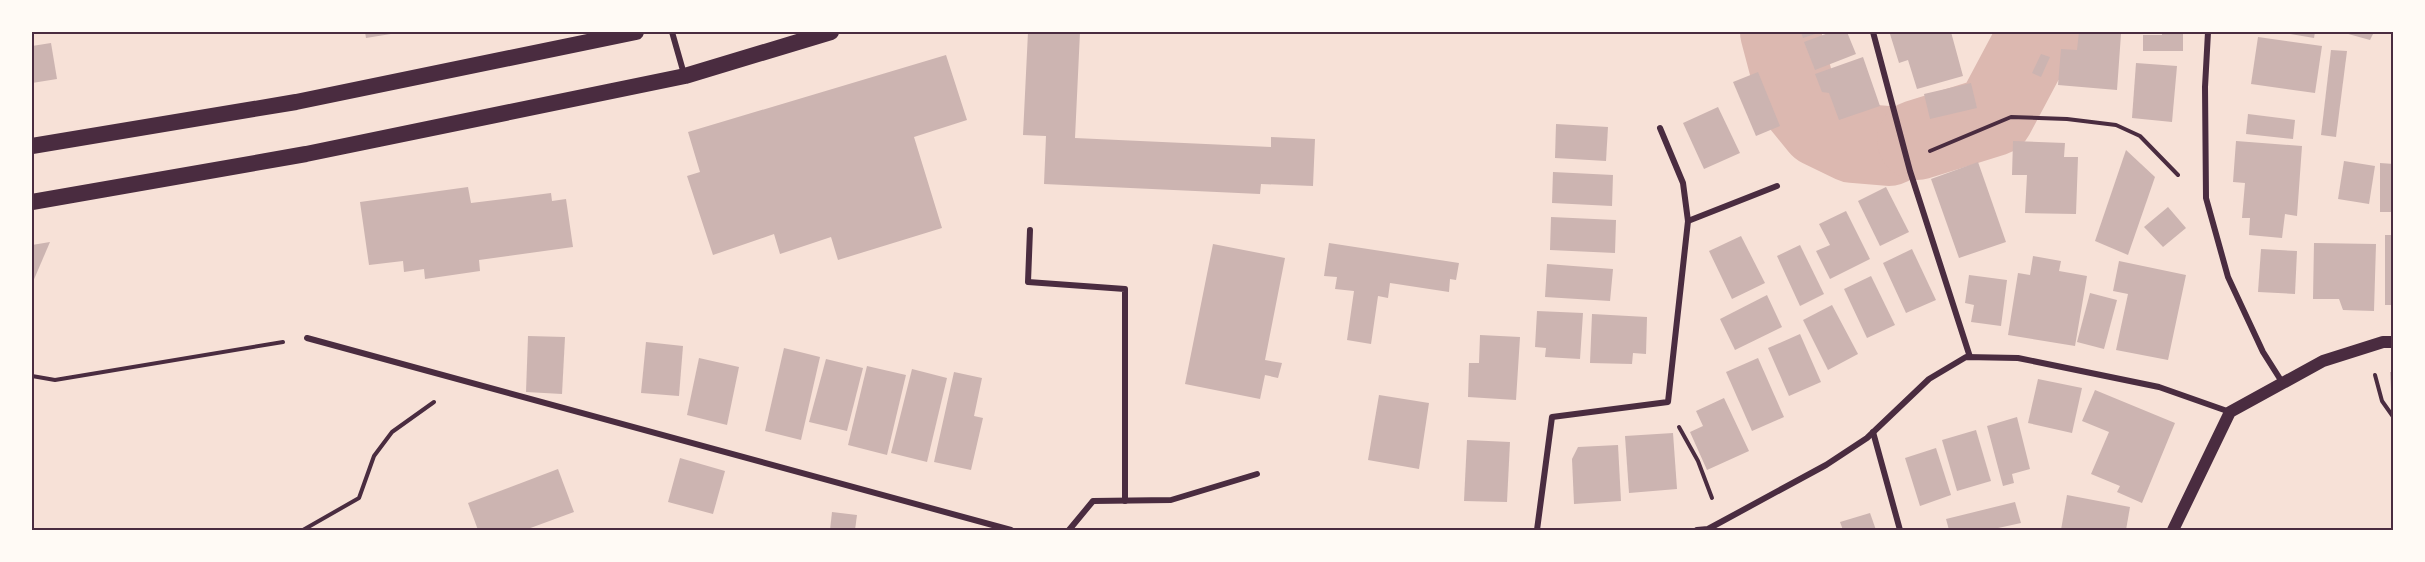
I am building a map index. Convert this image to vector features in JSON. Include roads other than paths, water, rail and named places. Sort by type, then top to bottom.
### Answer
[{"type":"highway","points":[[32,146],[296,102],[636,32]]},
{"type":"highway","points":[[32,202],[306,154],[685,76],[831,32]]},
{"type":"main road","points":[[2173,531],[2230,412],[2323,361],[2367,347],[2394,342]]},
{"type":"street","points":[[672,32],[685,76]]},
{"type":"street","points":[[1873,32],[1907,160],[1970,357]]},
{"type":"street","points":[[2208,32],[2205,87],[2206,198],[2228,277],[2263,352],[2282,382]]},
{"type":"street","points":[[1538,531],[1552,417],[1668,402],[1688,221],[1683,183],[1660,128]]},
{"type":"street","points":[[1688,221],[1777,186]]},
{"type":"street","points":[[1030,230],[1028,282],[1125,289],[1125,501]]},
{"type":"street","points":[[307,338],[1011,531]]},
{"type":"street","points":[[1697,531],[1708,529],[1826,465],[1873,432],[1929,379],[1966,357],[2019,358],[2135,382],[2158,387],[2230,412]]},
{"type":"street","points":[[1873,432],[1900,531]]},
{"type":"street","points":[[1069,531],[1093,501],[1172,500],[1257,474]]},
{"type":"waterway","points":[[1780,32],[1798,100],[1820,127],[1853,143],[1889,146]]},
{"type":"waterway","points":[[1917,140],[1994,116],[2027,54],[2055,32]]}]
